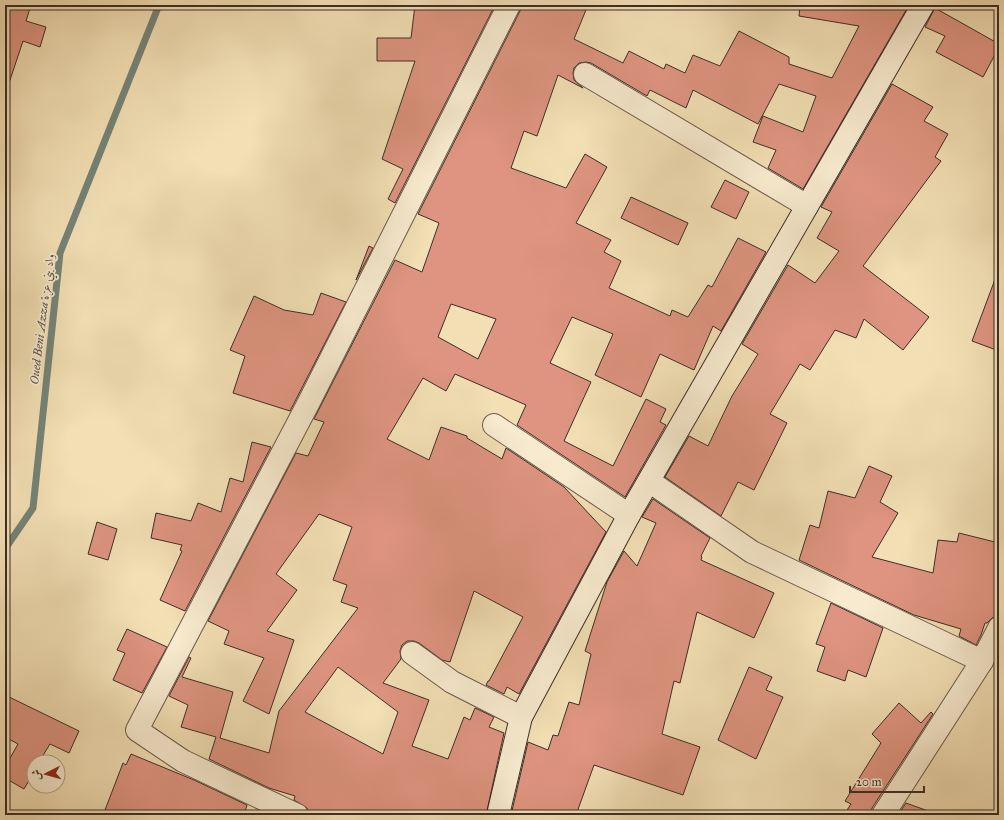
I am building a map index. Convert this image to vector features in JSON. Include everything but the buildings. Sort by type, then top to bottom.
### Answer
[{"type":"street","points":[[297,815],[183,761],[137,730],[309,402],[509,5]]},
{"type":"street","points":[[498,815],[521,717],[629,515],[923,5]]},
{"type":"street","points":[[585,74],[807,206]]},
{"type":"street","points":[[494,425],[629,515]]},
{"type":"street","points":[[649,481],[752,552],[982,662]]},
{"type":"street","points":[[883,815],[982,662],[999,628]]},
{"type":"street","points":[[412,653],[452,682],[521,717]]},
{"type":"waterway","name":"Oued Beni Azza واد بني عزة","points":[[5,549],[33,508],[60,253],[159,5]]}]
